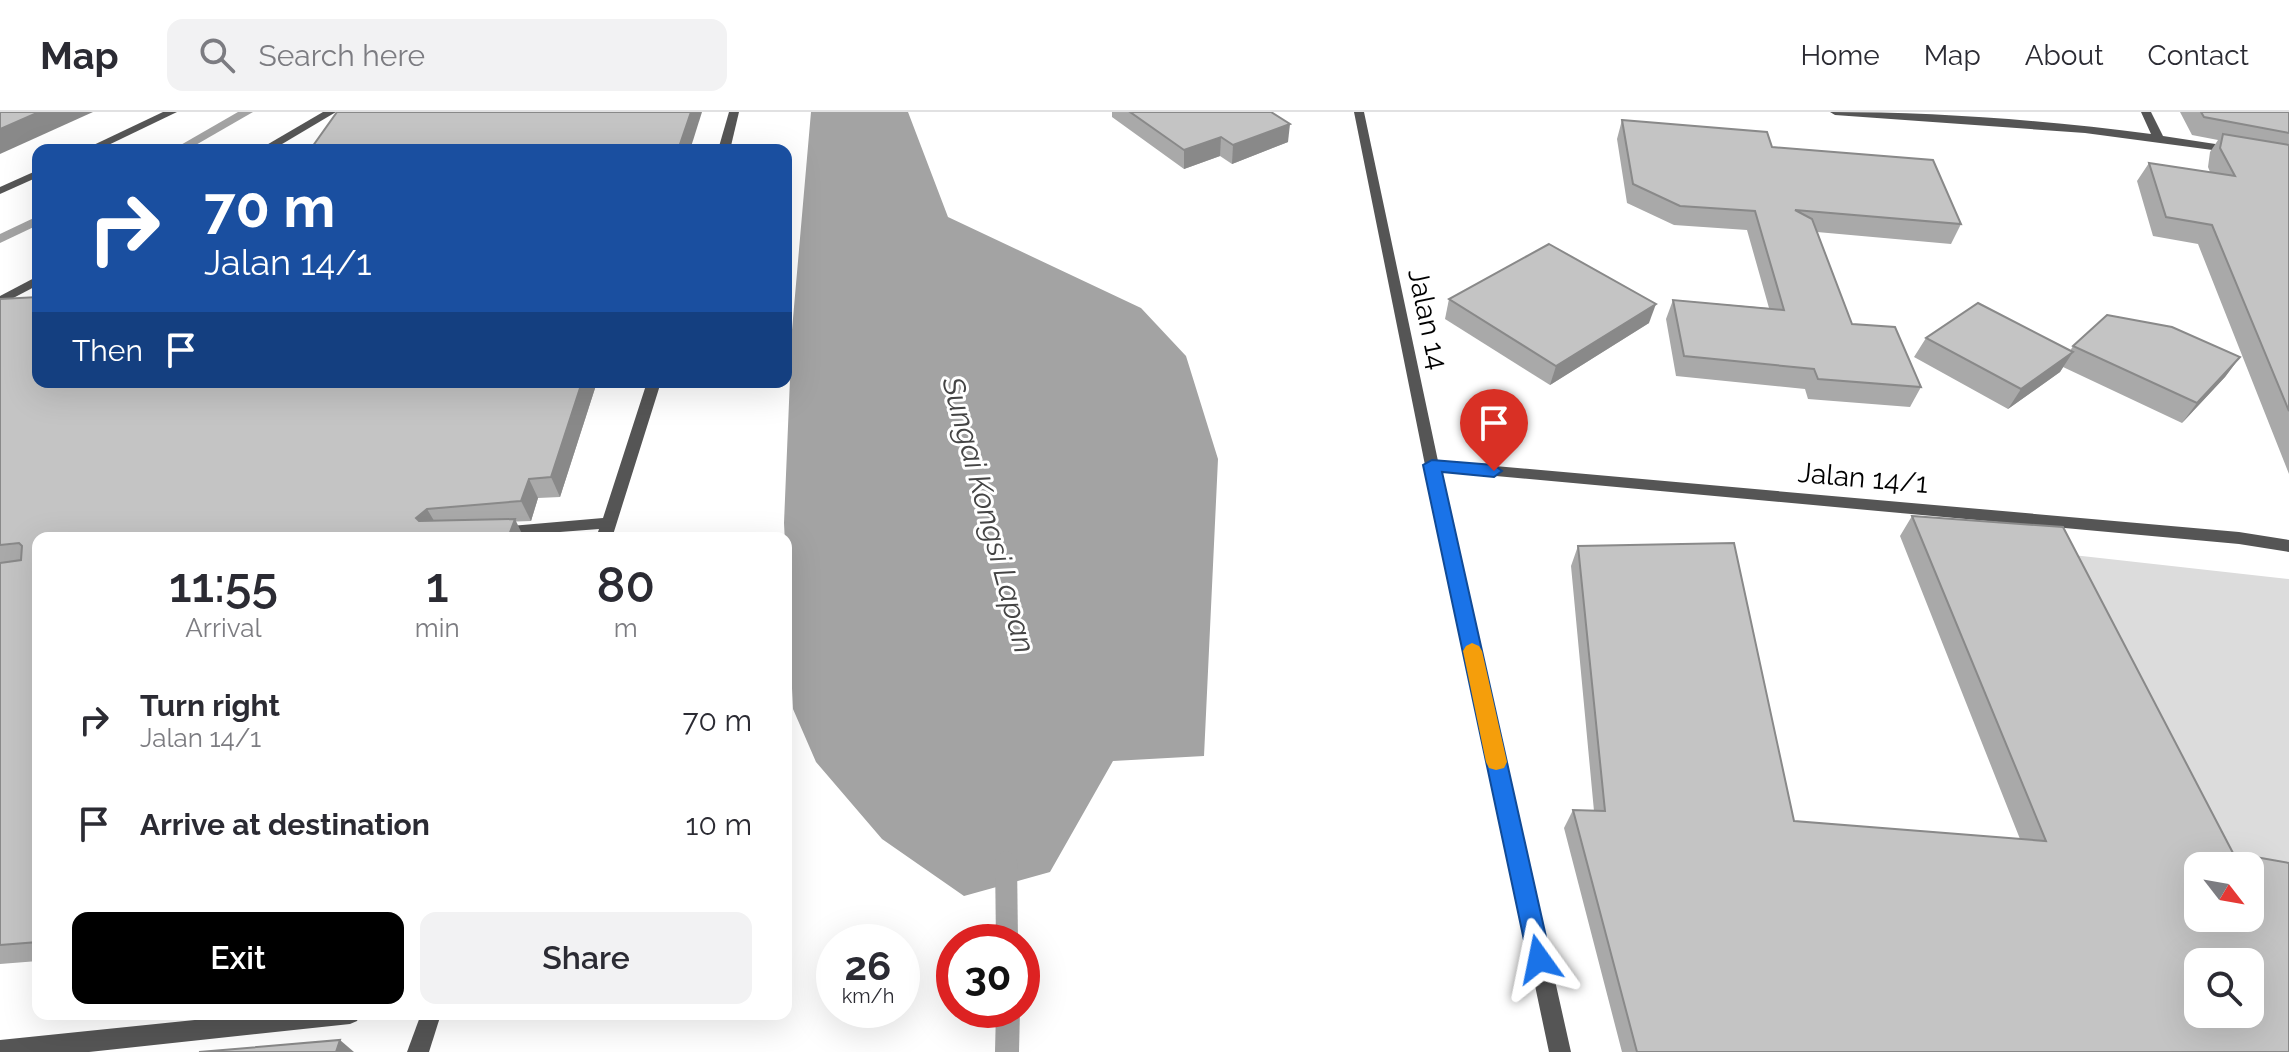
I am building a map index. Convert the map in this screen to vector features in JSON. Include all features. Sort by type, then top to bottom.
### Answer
[{"type":"street","points":[[102,144],[172,112]]},
{"type":"street","points":[[275,144],[331,112]]},
{"type":"street","points":[[726,144],[734,112]]},
{"type":"street","name":"Jalan 14","points":[[1359,112],[1432,465],[1560,1052]]},
{"type":"street","points":[[1835,112],[1953,118],[2158,137],[2245,152]]},
{"type":"street","points":[[2146,112],[2158,137]]},
{"type":"street","points":[[0,191],[32,176]]},
{"type":"street","points":[[6,298],[32,283]]},
{"type":"street","points":[[6,298],[32,294]]},
{"type":"street","points":[[567,532],[607,531],[652,388]]},
{"type":"street","name":"Jalan 14/1","points":[[1432,465],[2239,538],[2289,546]]},
{"type":"street","points":[[0,1051],[293,1020]]},
{"type":"street","points":[[418,1052],[429,1020]]},
{"type":"shaded area","points":[[2073,555],[2289,579],[2289,867],[2264,863],[2264,852],[2217,852]]},
{"type":"water","points":[[811,112],[908,112],[948,217],[1141,308],[1186,356],[1218,459],[1204,756],[1113,761],[1050,872],[964,896],[882,839],[816,762],[793,709],[792,532],[784,532],[784,523],[792,388],[792,330]]},
{"type":"building","points":[[0,112],[39,112],[0,129]]},
{"type":"building","points":[[337,112],[691,112],[680,144],[314,144]]},
{"type":"building","points":[[1130,112],[1271,112],[1290,124],[1233,145],[1221,137],[1184,150]]},
{"type":"building","points":[[2201,112],[2289,112],[2289,133],[2204,117]]},
{"type":"building","points":[[1622,120],[1767,132],[1772,147],[1933,160],[1961,224],[1795,210],[1812,219],[1852,324],[1895,327],[1921,387],[1818,379],[1814,369],[1684,356],[1673,300],[1784,310],[1755,211],[1680,206],[1633,184]]},
{"type":"building","points":[[2223,134],[2289,145],[2289,411],[2212,225],[2166,217],[2149,163],[2235,176],[2220,148]]},
{"type":"building","points":[[1549,244],[1656,304],[1556,366],[1449,299]]},
{"type":"building","points":[[32,297],[32,388],[580,388],[551,477],[529,479],[521,501],[427,509],[416,518],[419,521],[515,519],[510,532],[32,532],[32,942],[0,945],[0,563],[21,560],[22,546],[19,543],[0,545],[0,299]]},
{"type":"building","points":[[1978,303],[2073,352],[2021,389],[1926,338]]},
{"type":"building","points":[[2107,315],[2172,327],[2240,357],[2197,403],[2073,346]]},
{"type":"building","points":[[1912,516],[2063,527],[2232,852],[2184,852],[2184,932],[2264,932],[2264,859],[2289,863],[2289,1052],[1637,1052],[1573,810],[1605,811],[1578,546],[1734,543],[1794,821],[2046,841]]},
{"type":"building","points":[[340,1040],[336,1052],[199,1052]]},
{"type":"waterway","points":[[189,144],[247,112]]},
{"type":"waterway","points":[[0,239],[32,223]]},
{"type":"waterway","name":"Sungai Kongsi Lapan","points":[[1006,861],[1007,924]]},
{"type":"waterway","name":"Sungai Kongsi Lapan","points":[[1007,1052],[1008,1028]]},
{"type":"slow traffic","points":[[1472,651],[1496,762]]},
{"type":"route","points":[[1494,471],[1432,465],[1539,959]]}]
